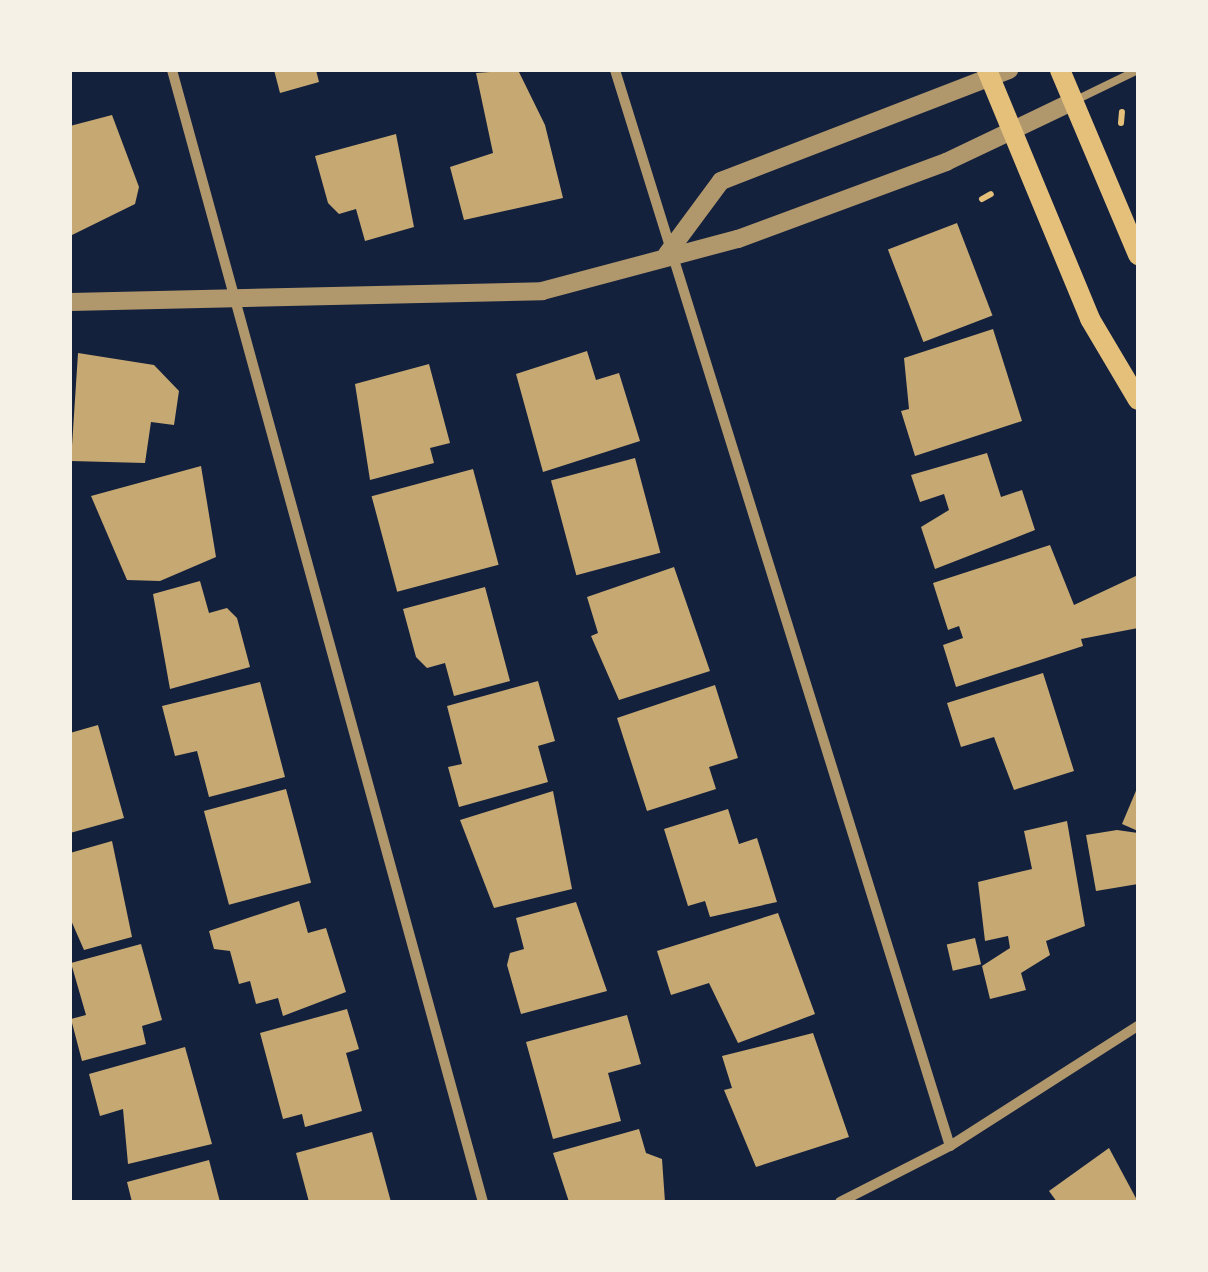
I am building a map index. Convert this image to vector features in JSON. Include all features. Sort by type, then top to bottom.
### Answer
[{"type":"main road","points":[[1060,70],[1138,255]]},
{"type":"main road","points":[[995,72],[1010,132],[1090,319],[1138,400]]},
{"type":"street","points":[[172,70],[482,1202]]},
{"type":"street","points":[[615,70],[667,254],[950,1146]]},
{"type":"street","points":[[667,254],[721,181],[995,72]]},
{"type":"street","points":[[70,302],[542,291],[667,254],[738,239],[1010,132],[1072,102]]},
{"type":"street","points":[[840,1202],[950,1146],[1138,1026]]},
{"type":"lane","points":[[1072,102],[1138,70]]},
{"type":"path","points":[[1120,123],[1122,112]]},
{"type":"path","points":[[982,198],[991,194]]},
{"type":"building","points":[[274,70],[316,70],[319,82],[280,93]]},
{"type":"building","points":[[518,70],[545,125],[563,198],[464,220],[450,167],[493,153],[476,73]]},
{"type":"building","points":[[112,115],[139,187],[135,204],[70,236],[70,126]]},
{"type":"building","points":[[396,134],[414,227],[365,241],[356,209],[339,214],[328,203],[315,156]]},
{"type":"building","points":[[957,223],[992,315],[923,342],[888,250]]},
{"type":"building","points":[[993,329],[1022,421],[915,456],[901,411],[909,409],[904,358]]},
{"type":"building","points":[[587,351],[596,380],[619,373],[640,441],[543,472],[516,374]]},
{"type":"building","points":[[78,353],[154,365],[179,391],[174,425],[151,422],[145,463],[71,461]]},
{"type":"building","points":[[429,364],[450,443],[430,448],[434,463],[370,480],[355,384]]},
{"type":"building","points":[[987,453],[1001,497],[1022,490],[1035,530],[935,569],[921,527],[949,510],[944,494],[920,502],[911,475]]},
{"type":"building","points":[[635,458],[660,553],[576,575],[551,481]]},
{"type":"building","points":[[201,466],[216,557],[160,581],[127,580],[91,496]]},
{"type":"building","points":[[473,469],[499,565],[397,592],[372,496]]},
{"type":"building","points":[[1050,545],[1074,605],[1138,575],[1138,628],[1081,639],[1083,646],[956,687],[943,645],[963,638],[959,626],[948,630],[933,583]]},
{"type":"building","points":[[674,567],[710,671],[619,700],[591,636],[598,633],[587,597]]},
{"type":"building","points":[[200,581],[209,613],[227,608],[237,618],[250,667],[170,689],[153,594]]},
{"type":"building","points":[[485,587],[510,681],[454,696],[445,663],[427,668],[416,657],[403,609]]},
{"type":"building","points":[[1043,673],[1074,771],[1014,790],[994,737],[961,747],[947,703]]},
{"type":"building","points":[[538,681],[555,741],[538,746],[548,782],[459,807],[448,767],[462,764],[447,706]]},
{"type":"building","points":[[260,682],[285,777],[209,797],[197,751],[175,756],[162,706]]},
{"type":"building","points":[[715,685],[738,758],[709,767],[716,789],[647,811],[617,718]]},
{"type":"building","points":[[98,725],[124,818],[70,833],[70,733]]},
{"type":"building","points":[[1138,786],[1138,831],[1122,824]]},
{"type":"building","points":[[286,789],[311,883],[229,905],[204,811]]},
{"type":"building","points":[[553,791],[572,889],[494,908],[460,820]]},
{"type":"building","points":[[728,809],[739,844],[757,838],[777,902],[710,917],[705,901],[688,906],[664,829]]},
{"type":"building","points":[[1067,821],[1085,926],[1046,941],[1050,955],[1021,973],[1026,990],[990,999],[982,966],[1010,948],[1008,936],[985,941],[978,882],[1032,869],[1024,831]]},
{"type":"building","points":[[1117,830],[1138,833],[1138,884],[1096,891],[1086,835]]},
{"type":"building","points":[[112,841],[132,937],[84,950],[70,918],[70,853]]},
{"type":"building","points":[[299,901],[308,933],[326,928],[346,992],[283,1016],[278,998],[256,1004],[250,981],[239,984],[230,951],[214,949],[209,931]]},
{"type":"building","points":[[576,902],[607,991],[521,1014],[507,965],[510,953],[524,949],[516,918]]},
{"type":"building","points":[[778,913],[815,1014],[738,1043],[709,983],[671,995],[657,951]]},
{"type":"building","points":[[975,938],[981,964],[953,971],[947,945]]},
{"type":"building","points":[[141,944],[162,1020],[142,1026],[146,1044],[82,1061],[71,1019],[86,1015],[71,963]]},
{"type":"building","points":[[347,1009],[359,1049],[346,1053],[362,1111],[305,1127],[302,1114],[283,1119],[260,1033]]},
{"type":"building","points":[[627,1015],[641,1064],[608,1073],[621,1121],[553,1139],[526,1042]]},
{"type":"building","points":[[813,1033],[849,1137],[756,1167],[724,1090],[732,1088],[722,1056]]},
{"type":"building","points":[[185,1047],[212,1144],[128,1164],[123,1109],[100,1116],[89,1074]]},
{"type":"building","points":[[639,1129],[646,1153],[662,1159],[665,1202],[569,1202],[553,1153]]},
{"type":"building","points":[[372,1132],[391,1202],[309,1202],[296,1153]]},
{"type":"building","points":[[1109,1148],[1138,1202],[1057,1202],[1049,1191]]},
{"type":"building","points":[[209,1160],[220,1202],[132,1202],[127,1182]]}]
